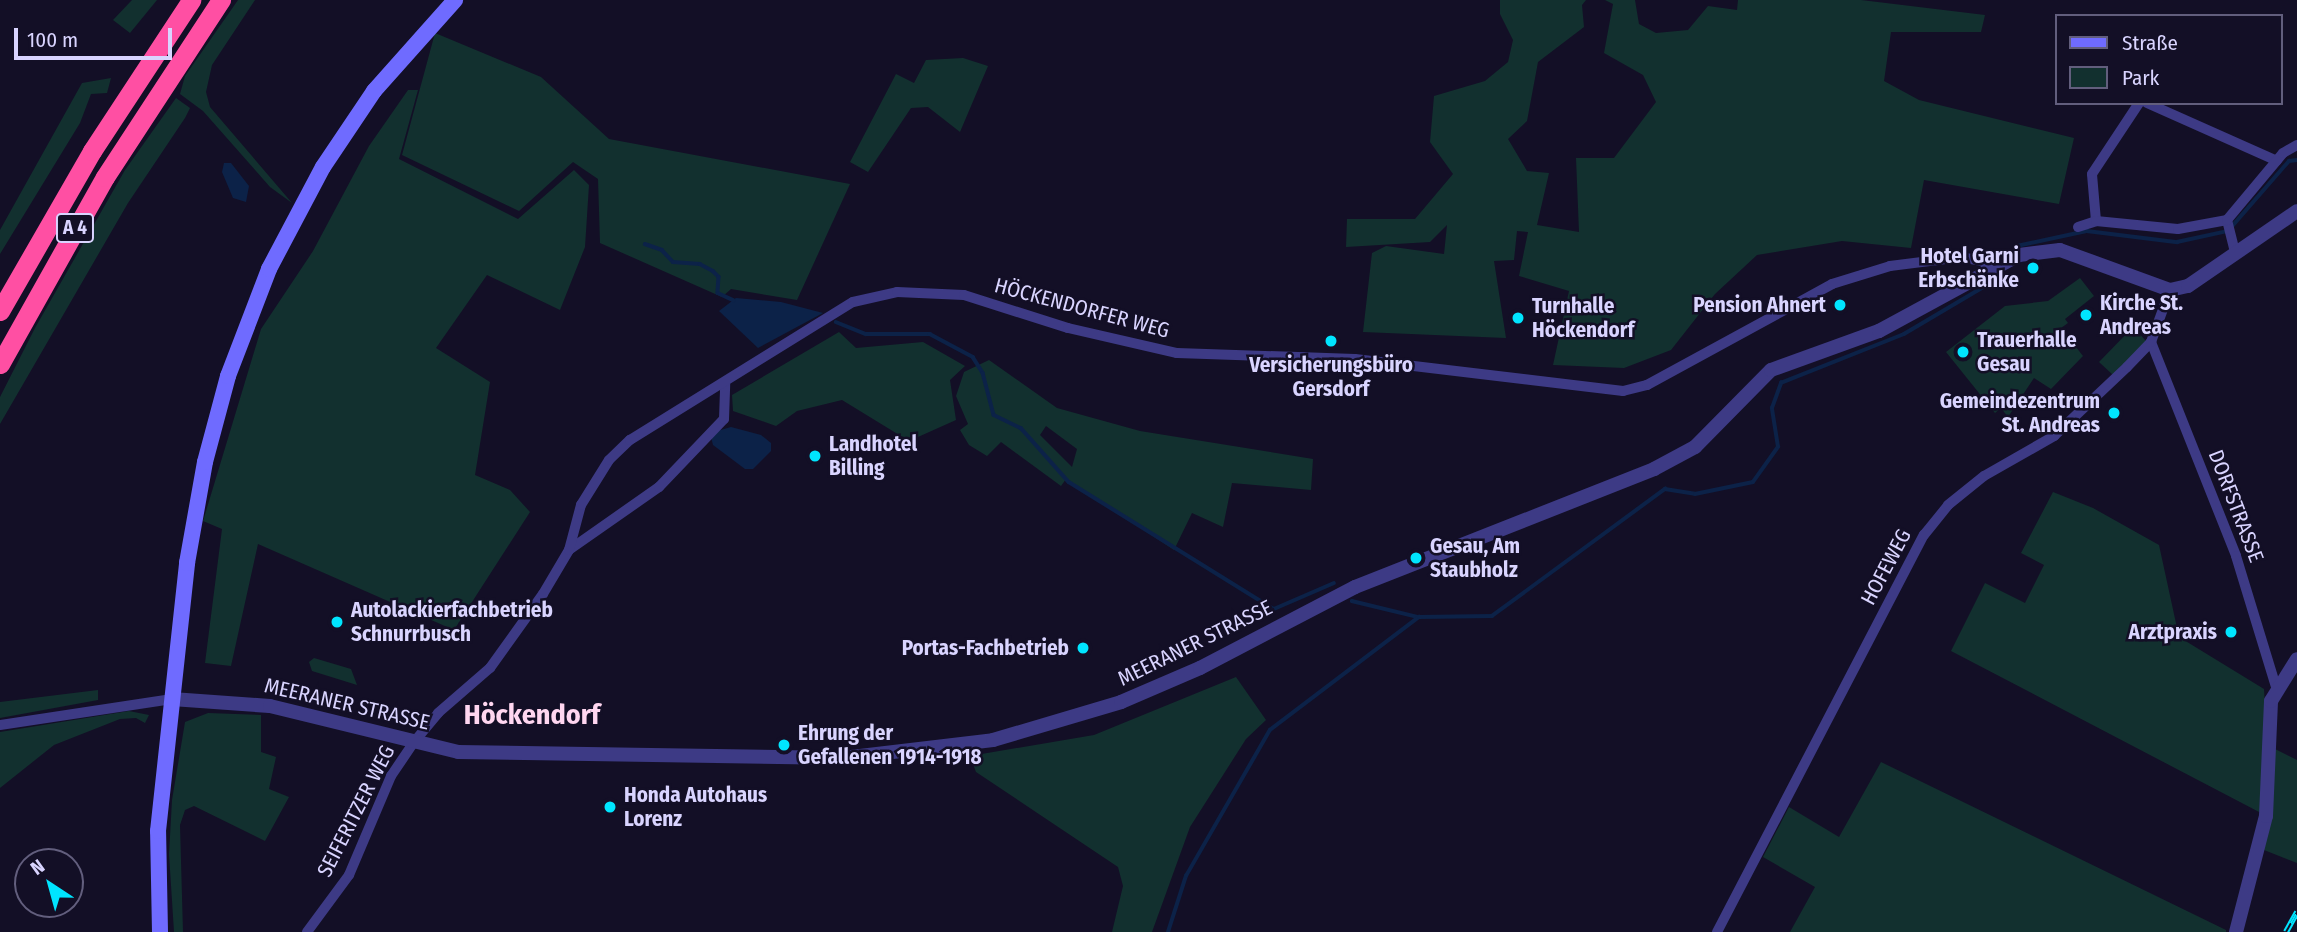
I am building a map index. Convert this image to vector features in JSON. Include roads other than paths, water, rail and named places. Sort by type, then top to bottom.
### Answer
[{"type":"highway","name":"A 4","points":[[0,311],[137,80],[191,0]]},
{"type":"highway","name":"A 4","points":[[0,364],[155,96],[221,0]]},
{"type":"main road","points":[[160,932],[158,831],[191,535],[211,435],[240,340],[286,234],[308,194],[374,91],[455,0]]},
{"type":"street","points":[[2096,221],[2092,174],[2138,105]]},
{"type":"street","points":[[2151,105],[2277,161]]},
{"type":"street","points":[[2235,253],[2229,227],[2277,161],[2297,145]]},
{"type":"street","points":[[2170,290],[2188,286],[2297,211]]},
{"type":"street","points":[[2078,227],[2096,221],[2178,229],[2229,227]]},
{"type":"street","name":"MEERANER STRASSE","points":[[0,725],[108,705],[172,699],[270,706],[458,752],[843,758],[952,748],[1069,720],[1174,680],[1366,583],[1654,468],[1695,447],[1771,370],[1879,331],[2019,255],[2060,250],[2170,290]]},
{"type":"street","name":"HÖCKENDORFER WEG","points":[[414,741],[438,713],[490,668],[569,550],[581,505],[608,460],[630,440],[725,384],[853,302],[897,292],[964,295],[1068,328],[1177,353],[1355,359],[1623,391],[1647,385],[1832,284],[1890,266],[1961,257],[1982,261],[1991,270]]},
{"type":"street","name":"HOFEWEG","points":[[1717,932],[1924,535],[1948,505],[1984,476],[2054,436],[2151,342],[2170,290]]},
{"type":"street","name":"DORFSTRASSE","points":[[2151,342],[2236,556],[2276,687]]},
{"type":"street","points":[[569,550],[659,487],[724,419],[725,384]]},
{"type":"street","points":[[2236,932],[2266,816],[2271,701],[2276,687],[2297,659]]},
{"type":"street","name":"SEIFERITZER WEG","points":[[307,932],[349,875],[391,776],[414,741]]},
{"type":"water","points":[[224,163],[231,163],[249,186],[246,202],[233,198],[222,172]]},
{"type":"water","points":[[736,298],[781,302],[823,313],[758,348],[719,311]]},
{"type":"water","points":[[731,427],[761,435],[771,443],[771,451],[753,469],[745,469],[713,445],[711,437],[717,431]]},
{"type":"waterway","points":[[2017,246],[2087,231],[2177,242],[2228,231],[2289,161],[2297,160]]},
{"type":"waterway","points":[[645,244],[662,250],[673,262],[700,264],[713,271],[719,277],[718,293],[733,300]]},
{"type":"waterway","points":[[1168,932],[1186,876],[1270,730],[1419,617],[1492,616],[1665,489],[1695,494],[1753,482],[1778,447],[1772,408],[1781,383],[1904,334],[2002,276]]},
{"type":"waterway","points":[[836,322],[866,334],[930,334],[973,357],[983,373],[994,415],[1021,428],[1069,482],[1274,609],[1334,583]]},
{"type":"waterway","points":[[1352,601],[1418,617]]},
{"type":"railway","points":[[2286,932],[2297,912]]},
{"type":"place","name":"Hotel Garni Erbschänke","points":[[2033,268]]},
{"type":"place","name":"Pension Ahnert","points":[[1840,305]]},
{"type":"place","name":"Kirche St. Andreas","points":[[2086,315]]},
{"type":"place","name":"Turnhalle Höckendorf","points":[[1518,318]]},
{"type":"place","name":"Versicherungsbüro Gersdorf","points":[[1331,341]]},
{"type":"place","name":"Trauerhalle Gesau","points":[[1963,352]]},
{"type":"place","name":"Gemeindezentrum St. Andreas","points":[[2114,413]]},
{"type":"place","name":"Landhotel Billing","points":[[815,456]]},
{"type":"place","name":"Gesau, Am Staubholz","points":[[1416,558]]},
{"type":"place","name":"Autolackierfachbetrieb Schnurrbusch","points":[[337,622]]},
{"type":"place","name":"Arztpraxis","points":[[2231,632]]},
{"type":"place","name":"Portas-Fachbetrieb","points":[[1083,648]]},
{"type":"place","name":"Ehrung der Gefallenen 1914-1918","points":[[784,745]]},
{"type":"place","name":"Honda Autohaus Lorenz","points":[[610,807]]},
{"type":"district","name":"Höckendorf","points":[[532,715]]}]
